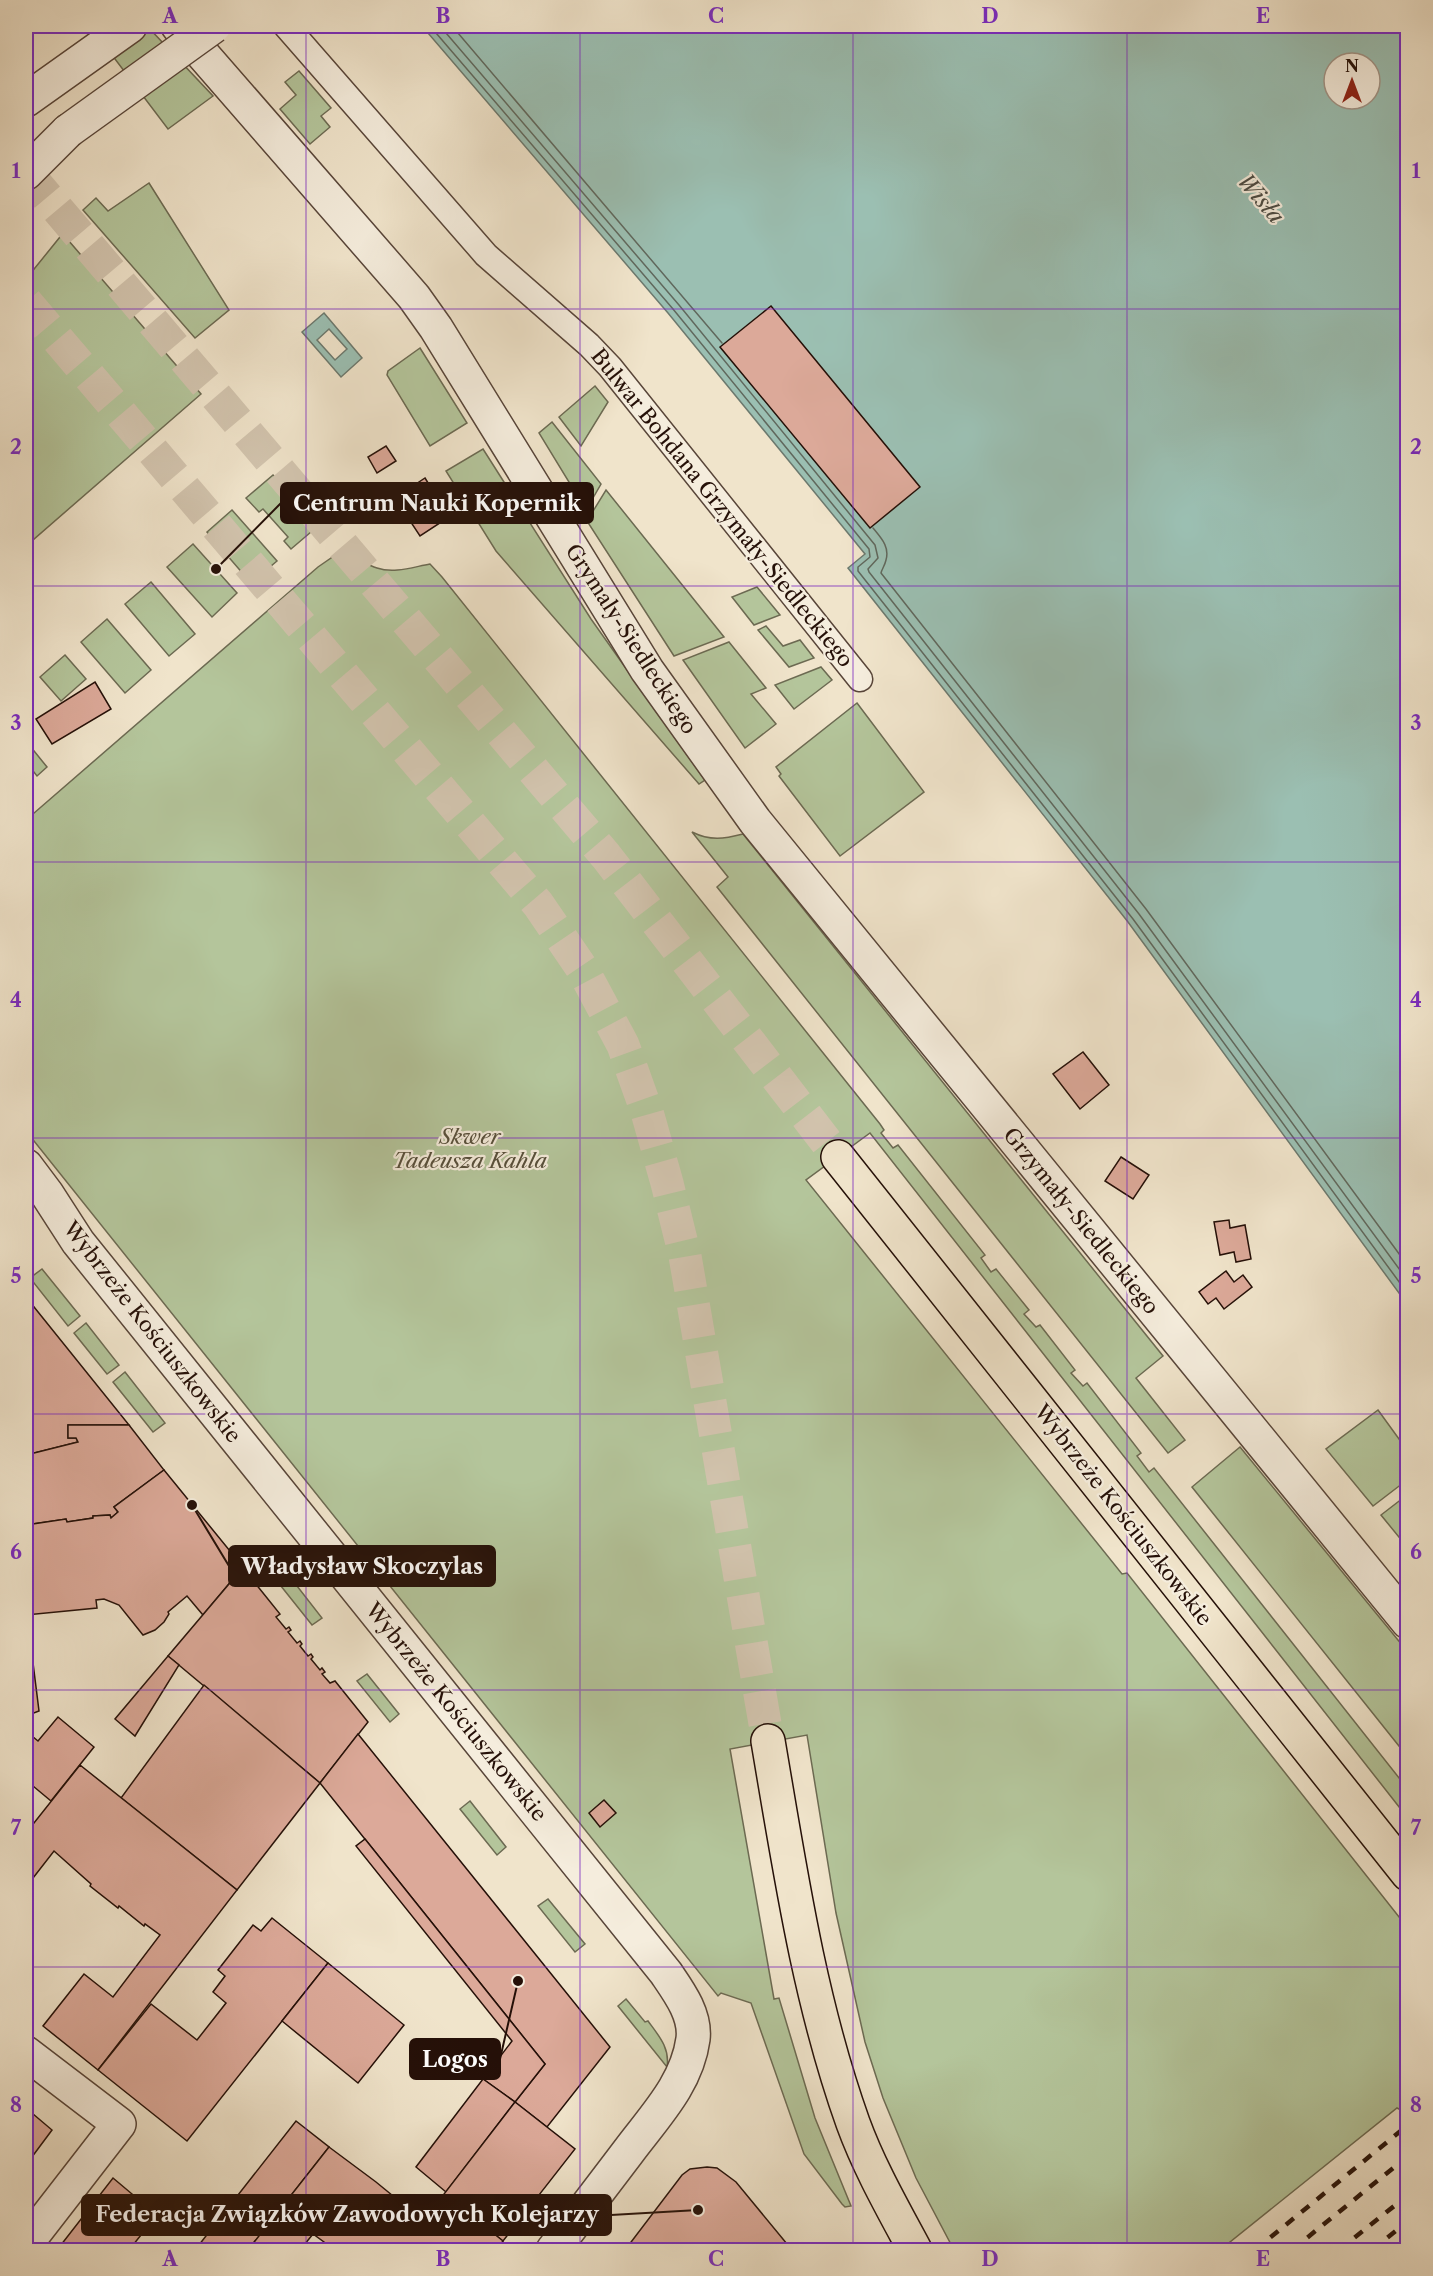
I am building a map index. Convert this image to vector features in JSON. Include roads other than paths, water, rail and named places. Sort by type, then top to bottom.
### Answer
[{"type":"main road","name":"Wybrzeże Kościuszkowskie","points":[[838,1156],[1407,1874]]},
{"type":"main road","points":[[768,1742],[796,1908],[832,2056],[854,2125],[875,2173],[915,2250]]},
{"type":"street","points":[[31,96],[130,26]]},
{"type":"street","name":"Grymaly-Siedleckiego","points":[[178,26],[414,297],[436,328],[647,670],[755,821]]},
{"type":"street","points":[[26,173],[69,131],[214,26]]},
{"type":"street","name":"Bulwar Bohdana Grzymały-Siedleckiego","points":[[286,26],[486,255],[589,345],[610,368],[860,678]]},
{"type":"street","name":"Grzymały-Siedleckiego","points":[[755,821],[1407,1622]]},
{"type":"street","name":"Wybrzeże Kościuszkowskie","points":[[26,1166],[78,1242],[680,1993],[690,2014],[693,2038],[686,2067],[671,2098],[553,2250]]},
{"type":"street","points":[[26,2053],[118,2124],[26,2244]]},
{"type":"water","name":"Wisła","points":[[422,26],[1407,26],[1407,1304],[1128,922],[848,568],[865,554],[668,313]]},
{"type":"water","points":[[324,313],[362,358],[341,377],[302,332]],"holes":[[[329,329],[347,349],[335,360],[317,340]]]},
{"type":"tunnel","points":[[26,172],[606,856],[838,1157]]},
{"type":"tunnel","points":[[26,302],[538,904],[583,970],[623,1045],[647,1112],[685,1256],[768,1741]]},
{"type":"railway","points":[[1255,2250],[1408,2125]]},
{"type":"railway","points":[[1292,2250],[1408,2156]]},
{"type":"railway","points":[[1339,2250],[1408,2195]]},
{"type":"railway","points":[[1372,2250],[1408,2221]]},
{"type":"place","name":"Centrum Nauki Kopernik","points":[[216,569]]},
{"type":"place","name":"Władysław Skoczylas","points":[[192,1505]]},
{"type":"place","name":"Logos","points":[[518,1981]]},
{"type":"place","name":"Federacja Związków Zawodowych Kolejarzy","points":[[698,2210]]},
{"type":"park label","name":"Skwer Tadeusza Kahla","points":[[470,1149]]}]
